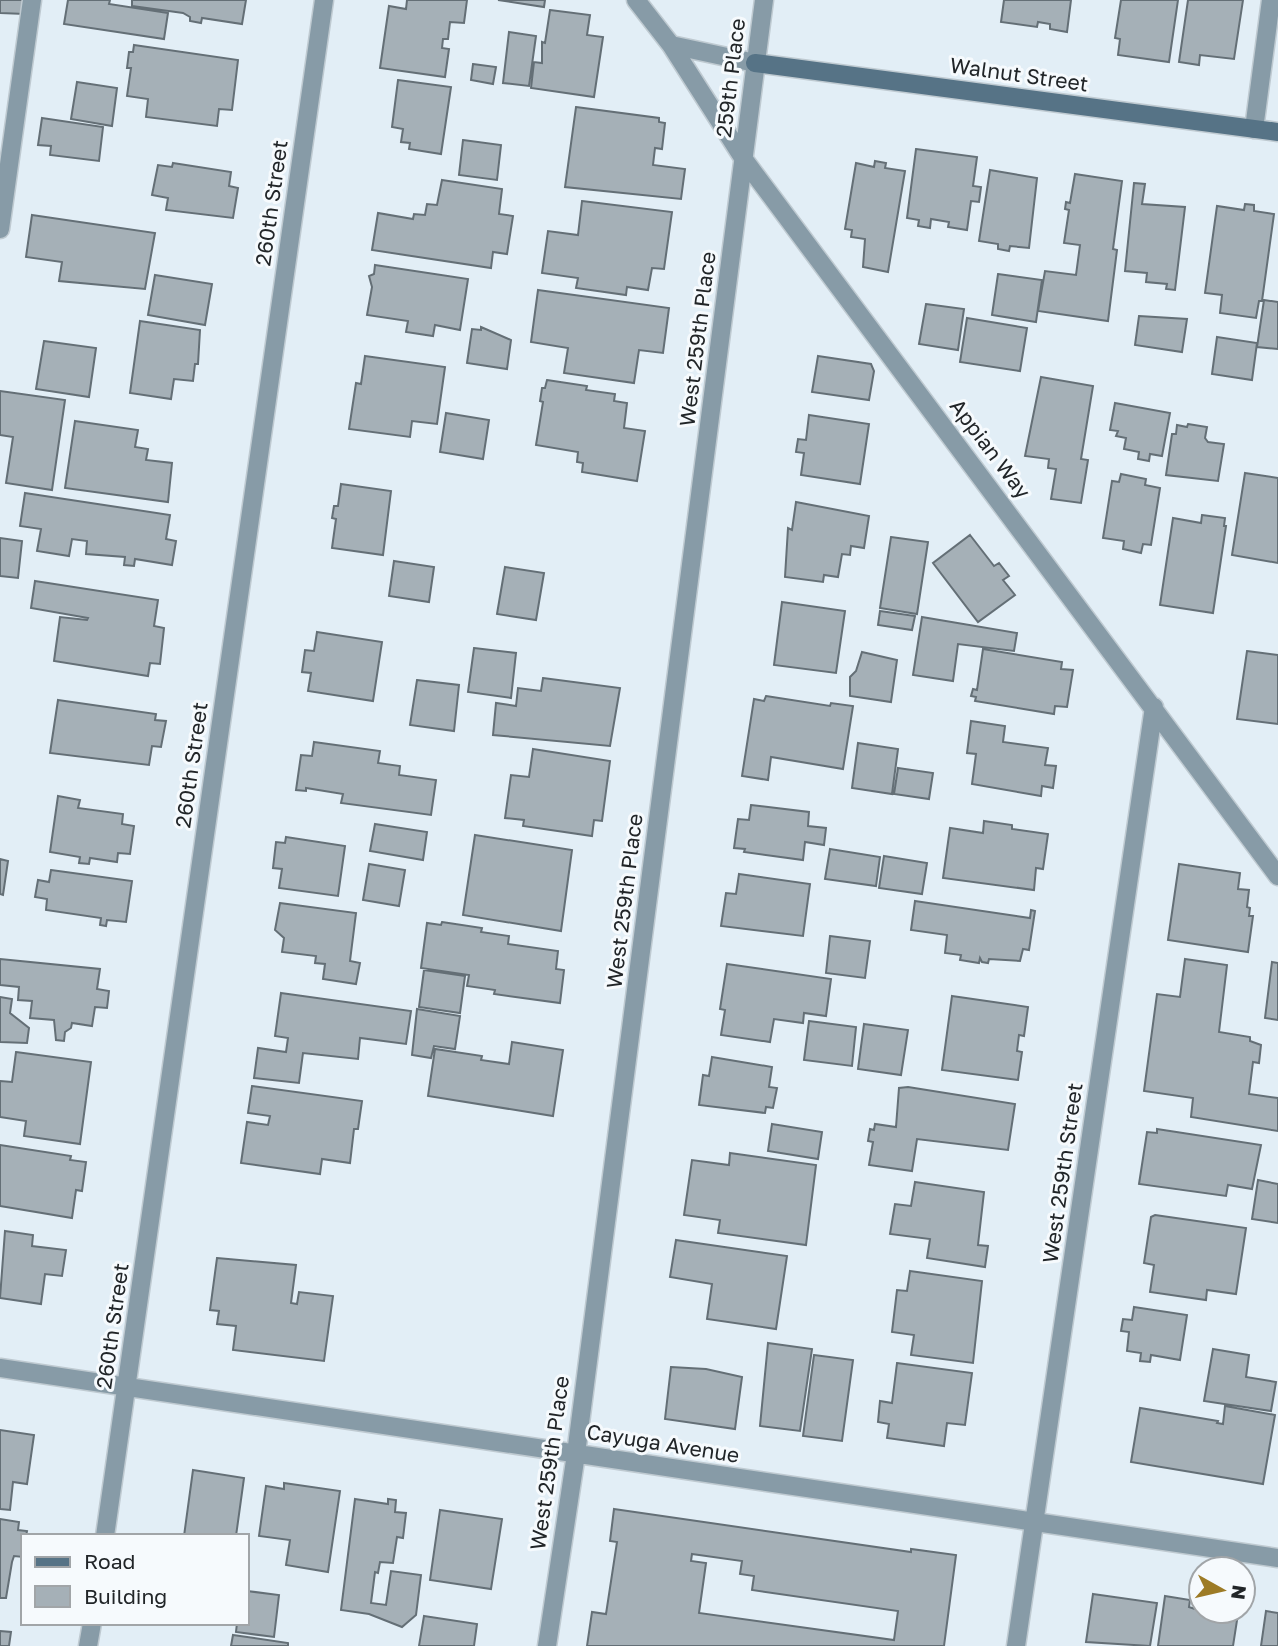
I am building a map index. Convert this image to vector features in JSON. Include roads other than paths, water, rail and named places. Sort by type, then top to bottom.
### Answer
[{"type":"street","points":[[0,229],[32,0]]},
{"type":"street","name":"260th Street","points":[[105,1534],[324,0]]},
{"type":"street","name":"Appian Way","points":[[636,0],[671,45],[744,161],[1154,706],[1278,877]]},
{"type":"street","name":"259th Place","points":[[744,161],[764,0]]},
{"type":"street","points":[[1254,129],[1271,0]]},
{"type":"street","points":[[671,45],[755,63]]},
{"type":"street","name":"Walnut Street","points":[[755,63],[1278,132]]},
{"type":"street","name":"West 259th Place","points":[[547,1646],[576,1454],[744,161]]},
{"type":"street","name":"West 259th Street","points":[[1016,1646],[1154,706]]},
{"type":"street","name":"Cayuga Avenue","points":[[0,1368],[1035,1524],[1278,1558]]},
{"type":"street","points":[[88,1646],[92,1625]]}]
